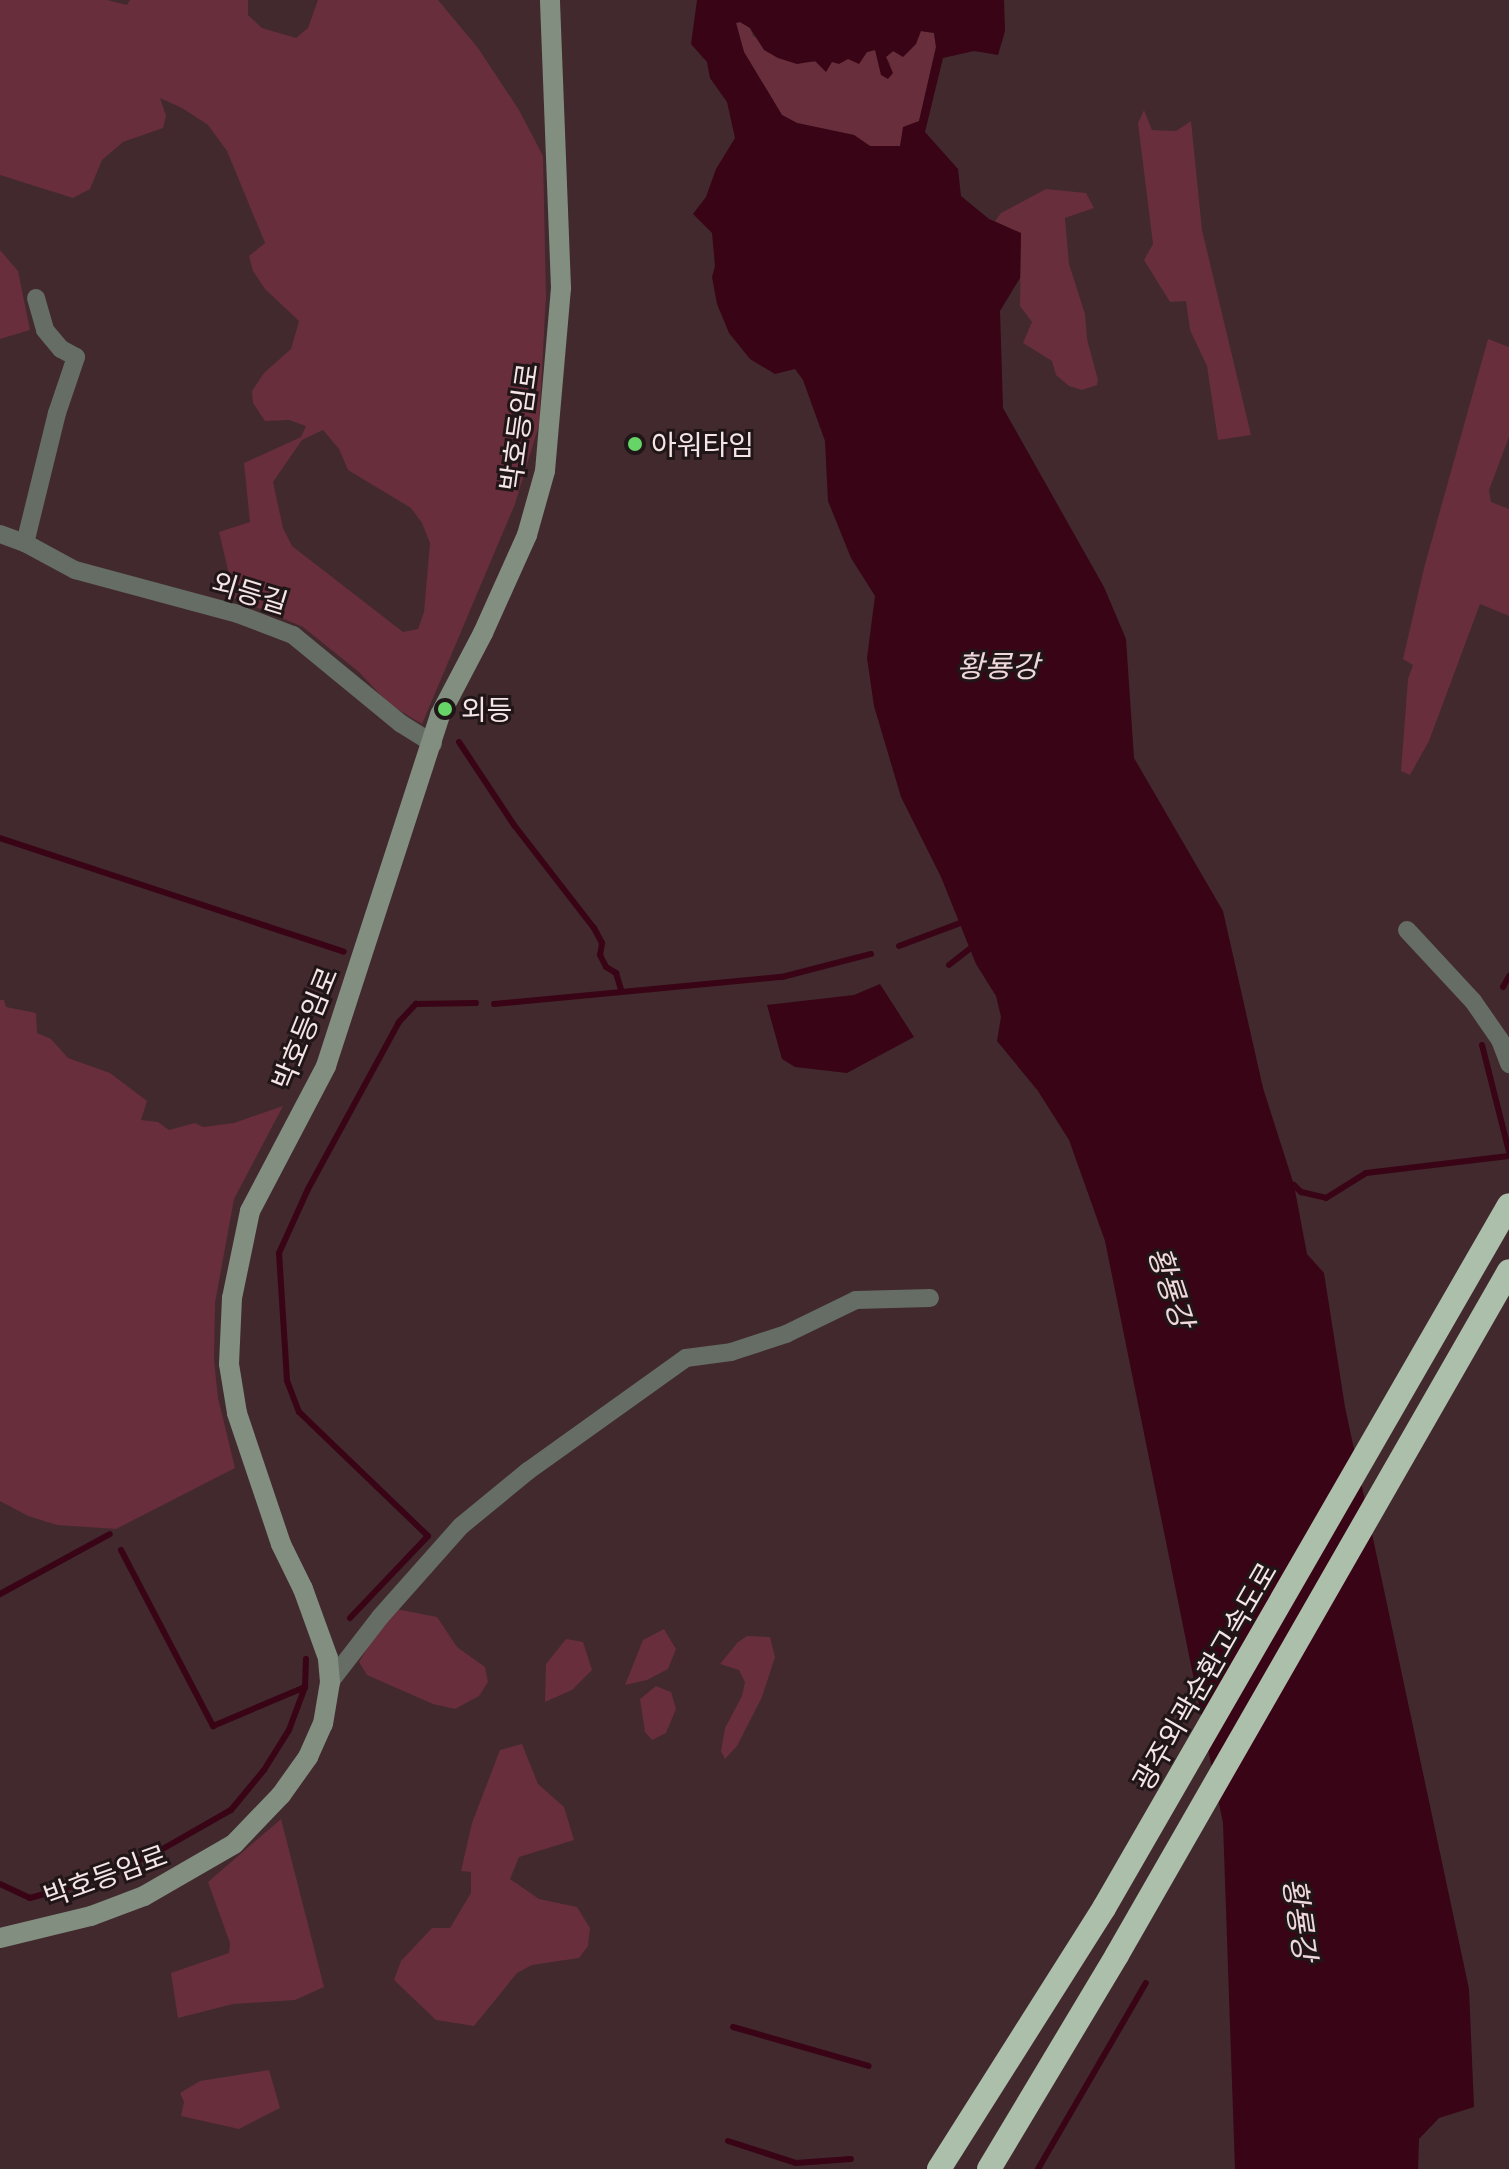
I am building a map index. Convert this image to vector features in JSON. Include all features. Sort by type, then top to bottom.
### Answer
[{"type":"highway","name":"광주외곽순환고속도로","points":[[939,2169],[1104,1908],[1509,1205]]},
{"type":"highway","points":[[989,2169],[1117,1955],[1509,1271]]},
{"type":"street","name":"박호등임로","points":[[0,1938],[91,1916],[144,1896],[234,1844],[281,1795],[308,1757],[323,1724],[330,1682],[328,1658],[315,1617],[281,1544],[237,1413],[229,1364],[232,1298],[250,1211],[326,1066],[440,715],[483,633],[527,535],[545,471],[552,425],[561,275],[550,0]]},
{"type":"street","points":[[25,543],[57,413],[76,357],[61,349],[45,330],[36,298]]},
{"type":"street","name":"외등길","points":[[0,534],[25,543],[75,570],[238,614],[293,635],[400,723],[433,744]]},
{"type":"street","points":[[1407,930],[1473,1001],[1500,1040],[1509,1064]]},
{"type":"street","points":[[330,1682],[381,1616],[461,1526],[528,1471],[686,1358],[731,1352],[786,1334],[856,1300],[930,1298]]},
{"type":"shaded area","points":[[0,0],[107,0],[127,5],[130,0],[248,0],[248,15],[262,28],[296,38],[308,28],[318,0],[438,0],[478,48],[519,110],[543,156],[546,296],[539,425],[515,504],[422,724],[389,704],[359,672],[303,627],[227,595],[229,574],[219,532],[250,522],[244,463],[301,437],[306,426],[289,420],[265,421],[253,403],[252,391],[264,373],[291,349],[299,321],[265,289],[253,271],[249,256],[265,243],[227,151],[208,125],[160,98],[166,116],[163,128],[123,142],[102,160],[90,189],[73,198],[0,175]],"holes":[[[323,430],[339,449],[348,470],[411,508],[422,523],[430,543],[424,612],[418,629],[403,632],[292,546],[283,528],[273,482],[302,440]]]},
{"type":"shaded area","points":[[736,23],[750,28],[753,36],[808,62],[832,62],[875,50],[891,66],[886,57],[920,31],[934,33],[936,47],[919,121],[900,146],[870,146],[854,135],[797,123],[782,115],[744,52]]},
{"type":"shaded area","points":[[1144,110],[1152,130],[1176,131],[1191,121],[1202,230],[1251,435],[1218,440],[1207,366],[1190,330],[1186,301],[1170,302],[1144,260],[1153,244],[1138,123]]},
{"type":"shaded area","points":[[1046,189],[1086,193],[1094,208],[1065,218],[1069,264],[1085,314],[1087,339],[1098,380],[1097,385],[1082,390],[1069,386],[1056,375],[1052,361],[1023,343],[1032,322],[1020,306],[1021,234],[995,221],[1001,213]]},
{"type":"shaded area","points":[[0,250],[18,271],[30,330],[0,339]]},
{"type":"shaded area","points":[[1488,339],[1509,347],[1509,437],[1489,490],[1491,502],[1509,509],[1509,616],[1480,604],[1429,741],[1410,775],[1401,771],[1408,679],[1413,665],[1403,659],[1424,568]]},
{"type":"shaded area","points":[[0,1000],[4,1000],[6,1007],[36,1013],[37,1033],[51,1039],[68,1058],[110,1073],[147,1101],[141,1120],[158,1122],[169,1130],[195,1123],[203,1127],[234,1123],[283,1106],[234,1199],[215,1303],[214,1360],[218,1398],[235,1468],[116,1529],[57,1525],[28,1516],[0,1501]]},
{"type":"shaded area","points":[[391,1608],[437,1617],[457,1647],[485,1667],[488,1682],[479,1696],[455,1709],[433,1704],[367,1675],[359,1662]]},
{"type":"shaded area","points":[[664,1629],[676,1649],[668,1669],[647,1680],[625,1685],[643,1640]]},
{"type":"shaded area","points":[[747,1636],[770,1637],[775,1657],[762,1697],[737,1746],[725,1759],[721,1751],[725,1728],[742,1696],[745,1682],[739,1670],[720,1664]]},
{"type":"shaded area","points":[[566,1639],[583,1642],[592,1670],[572,1690],[545,1702],[546,1664]]},
{"type":"shaded area","points":[[656,1686],[671,1692],[676,1709],[666,1733],[652,1740],[645,1732],[640,1699]]},
{"type":"shaded area","points":[[522,1744],[538,1784],[564,1807],[574,1840],[519,1857],[510,1879],[539,1899],[577,1907],[590,1928],[588,1946],[579,1958],[532,1965],[517,1973],[474,2026],[436,2020],[394,1980],[401,1961],[432,1928],[450,1928],[471,1893],[471,1872],[461,1871],[472,1823],[500,1750]]},
{"type":"shaded area","points":[[281,1819],[324,1987],[295,2000],[233,2004],[178,2018],[171,1973],[229,1953],[230,1943],[208,1882]]},
{"type":"shaded area","points":[[269,2070],[280,2108],[239,2129],[181,2116],[184,2102],[180,2093],[200,2081]]},
{"type":"water","name":"황룡강","points":[[697,0],[1004,0],[1005,31],[998,55],[974,51],[943,58],[925,132],[958,169],[961,196],[989,219],[1021,233],[1020,278],[1000,311],[1003,408],[1104,587],[1126,639],[1134,758],[1223,911],[1263,1088],[1294,1185],[1307,1254],[1324,1273],[1345,1407],[1469,1989],[1474,2107],[1439,2118],[1419,2139],[1418,2169],[1235,2169],[1223,1823],[1105,1241],[1069,1140],[1038,1091],[997,1041],[1001,1017],[996,996],[976,964],[941,877],[901,797],[874,706],[867,658],[875,596],[851,558],[828,501],[825,441],[803,380],[795,369],[775,374],[750,359],[729,333],[717,304],[712,277],[715,266],[712,233],[693,214],[706,197],[716,169],[735,138],[727,102],[710,78],[707,62],[691,44]],"holes":[[[736,23],[750,28],[764,50],[797,64],[815,61],[826,72],[832,62],[839,64],[848,59],[859,64],[867,52],[875,50],[881,75],[888,79],[893,73],[886,57],[893,51],[903,57],[916,44],[921,31],[934,33],[936,47],[919,121],[903,127],[900,146],[870,146],[854,135],[797,123],[782,115],[744,52]]]},
{"type":"water","points":[[880,984],[914,1037],[847,1073],[795,1067],[782,1059],[767,1005],[854,995]]},
{"type":"waterway","points":[[459,742],[514,825],[594,928],[602,943],[600,955],[606,967],[616,973],[621,989]]},
{"type":"waterway","points":[[0,838],[344,952]]},
{"type":"waterway","points":[[899,946],[963,922]]},
{"type":"waterway","points":[[949,965],[975,945]]},
{"type":"waterway","points":[[494,1004],[782,977],[871,954]]},
{"type":"waterway","points":[[1503,987],[1509,976]]},
{"type":"waterway","points":[[350,1618],[428,1536],[299,1412],[287,1380],[279,1253],[308,1189],[399,1022],[416,1004],[476,1003]]},
{"type":"waterway","points":[[1482,1045],[1509,1152]]},
{"type":"waterway","points":[[1286,1187],[1294,1185],[1301,1192],[1326,1198],[1366,1173],[1509,1156]]},
{"type":"waterway","points":[[0,1594],[110,1534]]},
{"type":"waterway","points":[[121,1550],[213,1726],[305,1687],[306,1659]]},
{"type":"waterway","points":[[0,1884],[30,1898],[69,1887],[152,1855],[231,1810],[264,1770],[289,1730],[305,1687]]},
{"type":"waterway","points":[[1038,2169],[1146,1983]]},
{"type":"waterway","points":[[733,2027],[869,2066]]},
{"type":"waterway","points":[[728,2141],[796,2163],[851,2159]]},
{"type":"place","name":"아워타임","points":[[635,444]]},
{"type":"place","name":"외등","points":[[445,709]]}]
